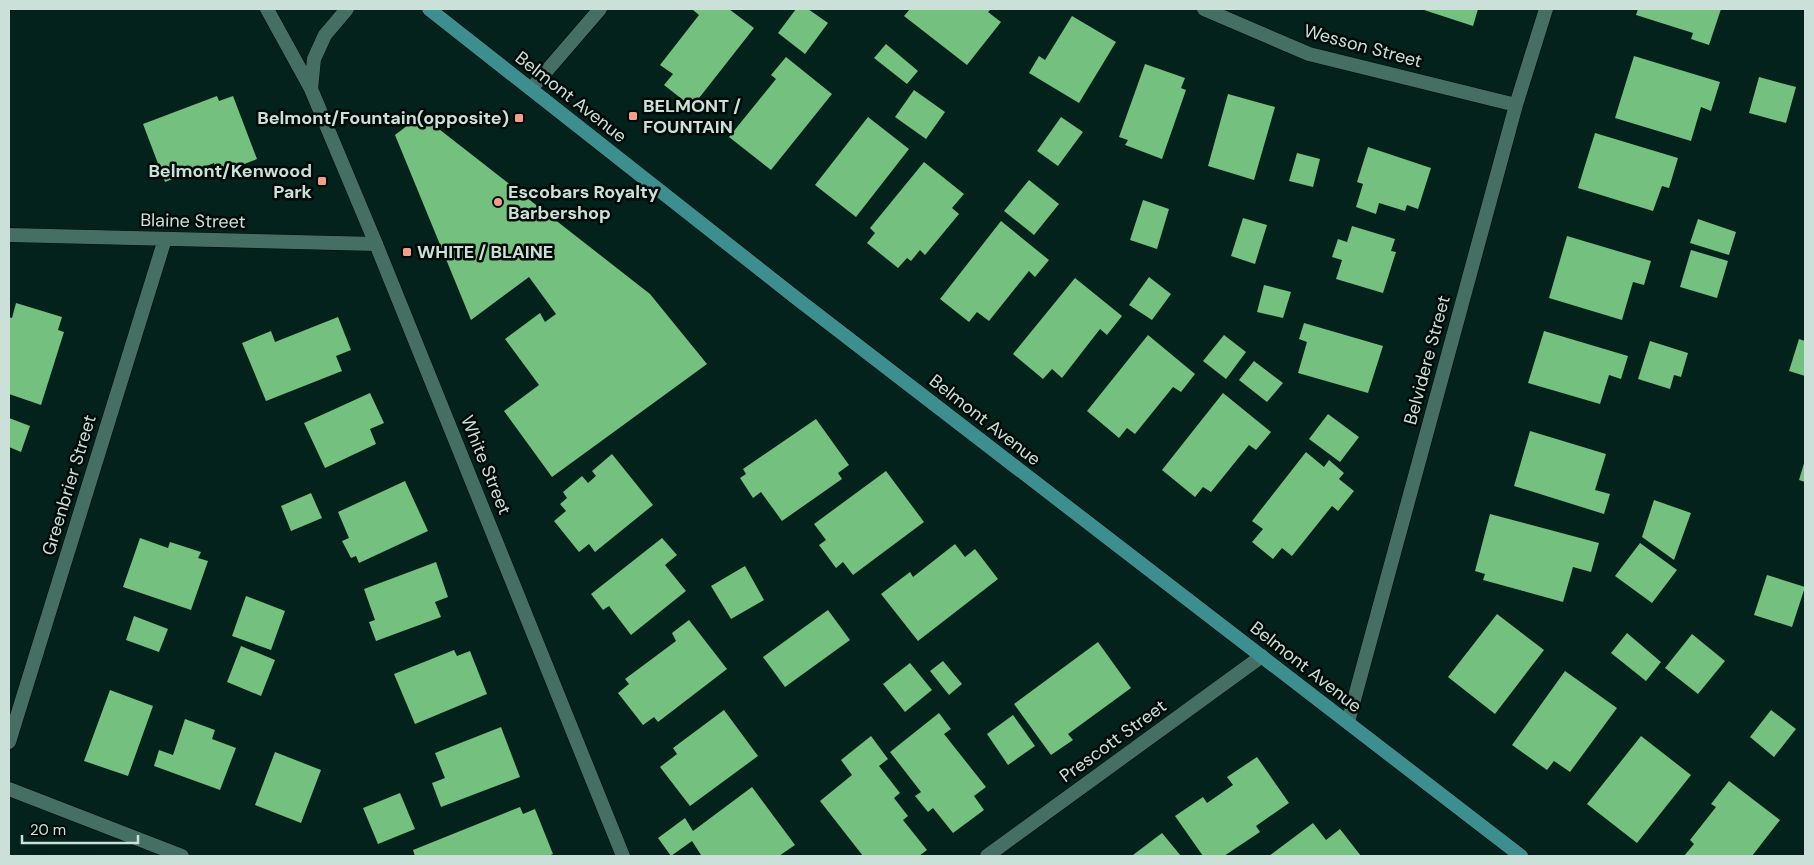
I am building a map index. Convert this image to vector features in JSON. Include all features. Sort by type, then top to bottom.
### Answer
[{"type":"main road","name":"Belmont Avenue","points":[[429,9],[800,301],[1521,856]]},
{"type":"street","name":"White Street","points":[[267,9],[310,88],[376,244],[623,856]]},
{"type":"street","points":[[310,88],[314,60],[325,35],[347,9]]},
{"type":"street","points":[[531,90],[600,9]]},
{"type":"street","name":"Wesson Street","points":[[1204,9],[1309,54],[1516,105]]},
{"type":"street","name":"Belvidere Street","points":[[1348,722],[1516,105],[1546,9]]},
{"type":"street","name":"Blaine Street","points":[[9,235],[376,244]]},
{"type":"street","name":"Greenbrier Street","points":[[9,742],[165,239]]},
{"type":"street","name":"Prescott Street","points":[[987,856],[1262,656]]},
{"type":"street","points":[[9,789],[182,856]]},
{"type":"building","points":[[729,9],[754,28],[692,107],[664,85],[673,74],[660,65],[699,15],[693,10]]},
{"type":"building","points":[[796,9],[808,9],[828,23],[805,54],[778,33]]},
{"type":"building","points":[[910,9],[991,9],[988,12],[1001,22],[967,65],[904,16]]},
{"type":"building","points":[[1421,9],[1478,9],[1473,26]]},
{"type":"building","points":[[1638,9],[1721,9],[1709,45],[1691,39],[1693,33],[1636,15]]},
{"type":"building","points":[[1072,16],[1116,42],[1079,103],[1029,73],[1039,56],[1045,60]]},
{"type":"building","points":[[886,44],[918,71],[907,84],[874,58]]},
{"type":"building","points":[[1634,56],[1720,82],[1711,111],[1701,107],[1691,141],[1615,118]]},
{"type":"building","points":[[786,57],[832,94],[771,170],[729,137],[776,79],[771,75]]},
{"type":"building","points":[[1145,64],[1185,78],[1181,88],[1186,90],[1162,159],[1125,145],[1128,140],[1119,137]]},
{"type":"building","points":[[1759,77],[1796,87],[1786,123],[1749,113]]},
{"type":"building","points":[[914,90],[945,112],[926,139],[895,117]]},
{"type":"building","points":[[1228,94],[1275,107],[1254,180],[1208,166]]},
{"type":"building","points":[[217,96],[219,101],[233,96],[257,159],[218,174],[214,163],[165,182],[143,124]]},
{"type":"building","points":[[421,115],[650,294],[707,364],[552,477],[504,411],[539,385],[505,339],[540,313],[545,322],[556,314],[529,277],[471,320],[395,135]]},
{"type":"building","points":[[868,117],[909,149],[856,217],[815,185]]},
{"type":"building","points":[[1061,117],[1083,132],[1058,166],[1037,151]]},
{"type":"building","points":[[1595,133],[1678,158],[1669,188],[1662,186],[1653,211],[1578,188]]},
{"type":"building","points":[[1368,147],[1431,168],[1418,209],[1407,205],[1405,211],[1379,203],[1376,214],[1356,207],[1363,184],[1357,182]]},
{"type":"building","points":[[1297,153],[1320,159],[1313,187],[1289,181]]},
{"type":"building","points":[[924,162],[964,194],[952,208],[959,214],[925,255],[920,250],[911,261],[907,258],[898,268],[867,243],[875,233],[870,228]]},
{"type":"building","points":[[1029,180],[1059,204],[1034,235],[1004,211]]},
{"type":"building","points":[[1143,200],[1169,209],[1157,249],[1130,240]]},
{"type":"building","points":[[1243,218],[1267,225],[1255,264],[1231,256]]},
{"type":"building","points":[[1698,219],[1736,232],[1729,255],[1690,243]]},
{"type":"building","points":[[1001,221],[1049,260],[1035,277],[1029,271],[989,321],[977,312],[969,322],[940,299]]},
{"type":"building","points":[[1352,226],[1395,239],[1391,251],[1396,252],[1383,293],[1336,279],[1342,260],[1332,257],[1338,239],[1347,242]]},
{"type":"building","points":[[1567,236],[1651,261],[1644,285],[1633,282],[1622,320],[1549,298]]},
{"type":"building","points":[[1691,250],[1728,261],[1717,298],[1680,287]]},
{"type":"building","points":[[1149,277],[1171,294],[1152,320],[1129,305]]},
{"type":"building","points":[[1075,278],[1122,316],[1107,335],[1100,329],[1062,378],[1052,369],[1043,379],[1013,354]]},
{"type":"building","points":[[1264,285],[1291,292],[1283,318],[1257,312]]},
{"type":"building","points":[[16,303],[62,317],[58,330],[64,332],[41,405],[9,394],[9,317],[12,318]]},
{"type":"building","points":[[338,317],[351,350],[336,356],[342,371],[266,401],[242,343],[271,331],[275,342]]},
{"type":"building","points":[[1304,323],[1383,346],[1368,393],[1298,373],[1307,342],[1299,339]]},
{"type":"building","points":[[1544,331],[1628,356],[1621,379],[1609,375],[1600,404],[1528,383]]},
{"type":"building","points":[[1148,335],[1195,374],[1181,392],[1173,387],[1135,434],[1127,428],[1119,438],[1087,411]]},
{"type":"building","points":[[1224,335],[1246,352],[1226,379],[1203,361]]},
{"type":"building","points":[[1799,339],[1805,341],[1805,376],[1789,371]]},
{"type":"building","points":[[1650,341],[1688,353],[1681,377],[1674,375],[1670,389],[1638,379]]},
{"type":"building","points":[[1254,361],[1283,383],[1267,402],[1239,380]]},
{"type":"building","points":[[370,393],[384,423],[370,429],[376,444],[325,468],[304,423]]},
{"type":"building","points":[[1223,393],[1271,432],[1256,450],[1249,445],[1211,492],[1203,487],[1195,497],[1162,470]]},
{"type":"building","points":[[1328,414],[1359,437],[1340,462],[1309,439]]},
{"type":"building","points":[[9,418],[30,426],[21,452],[9,447]]},
{"type":"building","points":[[816,419],[849,465],[838,473],[842,479],[782,521],[761,492],[753,498],[740,478],[746,474],[743,469]]},
{"type":"building","points":[[1530,431],[1606,454],[1595,490],[1610,494],[1604,514],[1514,486]]},
{"type":"building","points":[[1306,452],[1324,467],[1329,460],[1344,473],[1339,479],[1354,491],[1338,511],[1332,506],[1292,556],[1282,548],[1273,559],[1252,542],[1263,529],[1252,521]]},
{"type":"building","points":[[612,454],[653,505],[595,552],[589,544],[579,552],[554,521],[566,511],[560,504],[567,498],[563,492],[582,476],[588,483],[596,476],[592,471]]},
{"type":"building","points":[[1805,460],[1805,482],[1799,480]]},
{"type":"building","points":[[886,471],[924,522],[853,575],[843,562],[836,568],[819,545],[826,540],[814,524]]},
{"type":"building","points":[[405,481],[428,531],[359,563],[356,556],[351,558],[342,541],[349,538],[338,512]]},
{"type":"building","points":[[311,493],[322,518],[291,531],[281,506]]},
{"type":"building","points":[[1654,500],[1691,513],[1674,560],[1642,537]]},
{"type":"building","points":[[1490,514],[1599,543],[1591,572],[1573,567],[1563,602],[1483,580],[1485,574],[1475,571]]},
{"type":"building","points":[[140,538],[168,548],[170,542],[201,552],[198,558],[208,561],[191,610],[123,587]]},
{"type":"building","points":[[662,538],[677,555],[665,565],[686,591],[631,635],[609,606],[603,610],[591,594]]},
{"type":"building","points":[[1640,543],[1677,570],[1652,603],[1615,576]]},
{"type":"building","points":[[955,544],[965,557],[975,549],[998,579],[918,641],[881,594],[910,572],[913,577]]},
{"type":"building","points":[[436,562],[448,597],[435,602],[441,617],[376,641],[369,622],[375,620],[364,589]]},
{"type":"building","points":[[745,566],[764,600],[731,619],[711,586]]},
{"type":"building","points":[[1767,575],[1805,587],[1792,627],[1754,615]]},
{"type":"building","points":[[246,596],[285,611],[271,650],[232,636]]},
{"type":"building","points":[[828,610],[850,640],[785,687],[763,657]]},
{"type":"building","points":[[1497,614],[1544,650],[1495,714],[1448,677]]},
{"type":"building","points":[[134,616],[168,629],[159,652],[126,640]]},
{"type":"building","points":[[689,620],[727,669],[658,722],[654,717],[643,725],[618,693],[629,684],[625,679],[676,641],[672,633]]},
{"type":"building","points":[[1627,633],[1661,662],[1646,681],[1611,653]]},
{"type":"building","points":[[1692,634],[1725,661],[1698,694],[1665,668]]},
{"type":"building","points":[[1098,642],[1131,688],[1068,734],[1073,740],[1051,755],[1014,704]]},
{"type":"building","points":[[241,646],[275,660],[261,696],[227,682]]},
{"type":"building","points":[[454,650],[457,656],[470,651],[487,694],[415,724],[394,674]]},
{"type":"building","points":[[943,661],[962,684],[949,695],[930,671]]},
{"type":"building","points":[[910,663],[932,690],[905,712],[883,684]]},
{"type":"building","points":[[1565,671],[1617,708],[1570,772],[1554,761],[1547,770],[1512,745]]},
{"type":"building","points":[[110,690],[153,706],[128,776],[84,761]]},
{"type":"building","points":[[724,710],[758,756],[690,806],[660,767],[677,754],[673,748]]},
{"type":"building","points":[[1771,710],[1796,729],[1774,757],[1750,737]]},
{"type":"building","points":[[939,713],[951,729],[944,734],[986,787],[974,796],[984,810],[953,833],[933,808],[928,812],[915,796],[921,792],[890,752]]},
{"type":"building","points":[[1013,715],[1035,746],[1008,765],[987,734]]},
{"type":"building","points":[[185,719],[215,730],[212,739],[236,748],[220,790],[154,766],[159,750],[173,755]]},
{"type":"building","points":[[501,727],[520,777],[441,807],[432,783],[445,778],[435,753]]},
{"type":"building","points":[[871,736],[888,759],[879,766],[900,793],[894,798],[908,816],[903,820],[927,850],[919,856],[863,856],[820,801],[852,775],[841,760]]},
{"type":"building","points":[[1641,736],[1691,775],[1637,843],[1587,804]]},
{"type":"building","points":[[275,752],[321,770],[301,823],[255,805]]},
{"type":"building","points":[[1257,757],[1289,803],[1256,826],[1260,832],[1224,856],[1203,856],[1175,816],[1203,797],[1207,803],[1233,785],[1227,777]]},
{"type":"building","points":[[1729,781],[1780,820],[1752,856],[1684,856],[1694,844],[1690,840],[1716,807],[1711,804]]},
{"type":"building","points":[[752,787],[795,845],[779,856],[700,856],[692,841],[671,856],[658,838],[685,818],[693,831]]},
{"type":"building","points":[[400,793],[415,829],[378,844],[363,808]]},
{"type":"building","points":[[520,807],[523,814],[535,809],[553,854],[548,856],[415,856],[413,850]]},
{"type":"building","points":[[1313,823],[1326,840],[1340,829],[1361,856],[1269,856]]},
{"type":"building","points":[[1162,833],[1181,856],[1133,855]]},
{"type":"place","name":"BELMONT / FOUNTAIN","points":[[633,116]]},
{"type":"place","name":"Belmont/Fountain(opposite)","points":[[519,118]]},
{"type":"place","name":"Belmont/Kenwood Park","points":[[322,181]]},
{"type":"place","name":"Escobars Royalty Barbershop","points":[[498,202]]},
{"type":"place","name":"WHITE / BLAINE","points":[[407,252]]}]
